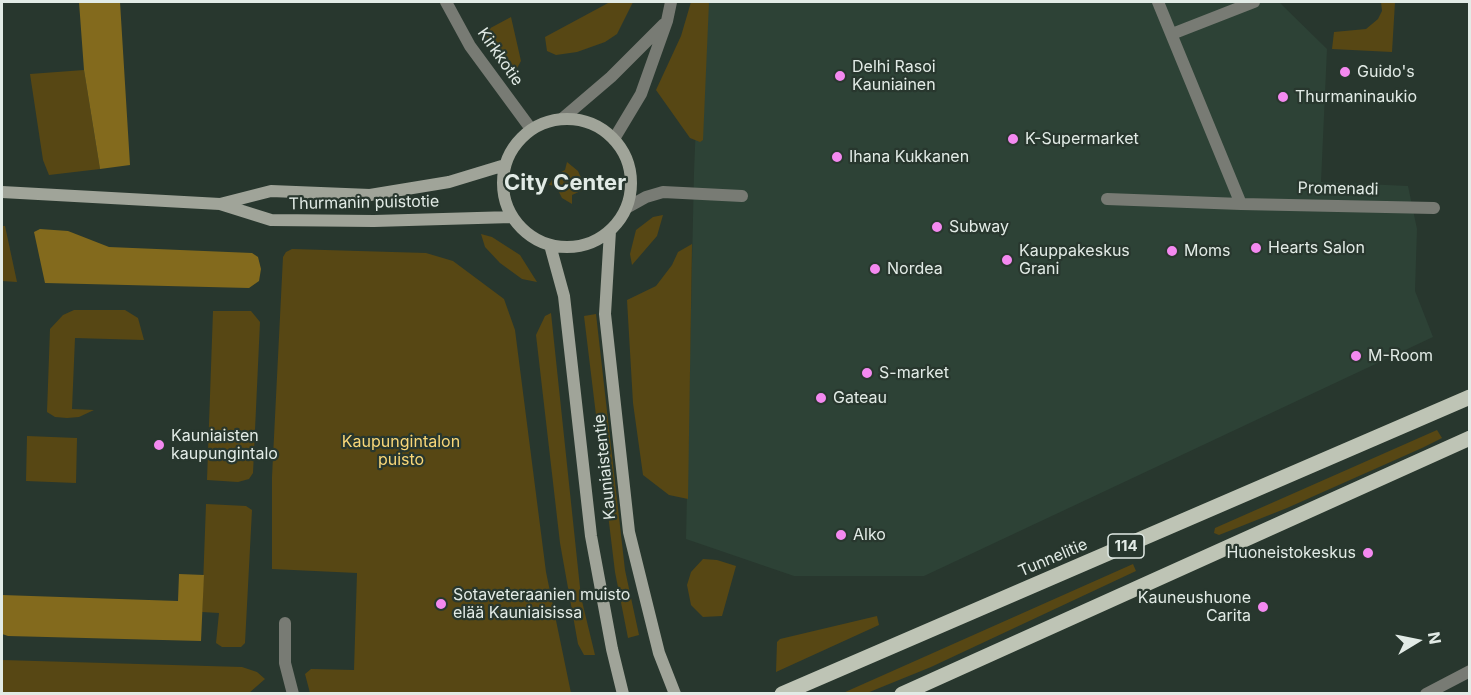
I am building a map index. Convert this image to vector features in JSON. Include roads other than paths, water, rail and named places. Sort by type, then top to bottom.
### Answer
[{"type":"main road","points":[[563,118],[591,123],[614,139],[627,160],[631,173],[628,207],[610,231],[592,242],[572,247],[550,245],[528,235],[512,217],[503,192],[505,165],[520,139],[531,129],[563,118]]},
{"type":"main road","name":"Thurmanin puistotie","points":[[220,204],[271,191],[370,195],[449,182],[505,165]]},
{"type":"main road","name":"Thurmanin puistotie","points":[[2,192],[220,204],[271,220],[374,221],[512,217]]},
{"type":"main road","name":"Kauniaistentie","points":[[610,231],[605,314],[629,532],[659,653],[675,693]]},
{"type":"main road","name":"Kauniaistentie","points":[[550,245],[564,296],[591,536],[607,626],[623,693]]},
{"type":"main road","name":"Tunnelitie","points":[[782,693],[1470,397]]},
{"type":"main road","name":"114","points":[[902,693],[1470,438]]},
{"type":"street","name":"Kirkkotie","points":[[446,2],[470,46],[531,129]]},
{"type":"street","points":[[614,139],[641,94],[667,21],[671,2]]},
{"type":"street","points":[[1158,2],[1241,204]]},
{"type":"street","points":[[1172,34],[1253,2]]},
{"type":"street","points":[[563,118],[611,77],[667,21]]},
{"type":"street","points":[[628,207],[646,197],[663,192],[742,195]]},
{"type":"street","name":"Promenadi","points":[[1107,199],[1434,208]]},
{"type":"street","points":[[285,622],[285,663],[294,693]]},
{"type":"street","points":[[1426,693],[1470,671]]},
{"type":"place","name":"Guido's","points":[[1345,72]]},
{"type":"place","name":"Delhi Rasoi Kauniainen","points":[[840,76]]},
{"type":"place","name":"Thurmaninaukio","points":[[1283,97]]},
{"type":"place","name":"K-Supermarket","points":[[1013,139]]},
{"type":"place","name":"Ihana Kukkanen","points":[[837,157]]},
{"type":"place","name":"Subway","points":[[937,227]]},
{"type":"place","name":"Hearts Salon","points":[[1256,248]]},
{"type":"place","name":"Moms","points":[[1172,251]]},
{"type":"place","name":"Kauppakeskus Grani","points":[[1007,260]]},
{"type":"place","name":"Nordea","points":[[875,269]]},
{"type":"place","name":"M-Room","points":[[1356,356]]},
{"type":"place","name":"S-market","points":[[867,373]]},
{"type":"place","name":"Gateau","points":[[821,398]]},
{"type":"place","name":"Kauniaisten kaupungintalo","points":[[159,445]]},
{"type":"place","name":"Alko","points":[[841,535]]},
{"type":"place","name":"Huoneistokeskus","points":[[1368,553]]},
{"type":"place","name":"Sotaveteraanien muisto elää Kauniaisissa","points":[[441,604]]},
{"type":"place","name":"Kauneushuone Carita","points":[[1263,607]]},
{"type":"district","name":"City Center","points":[[565,183]]},
{"type":"park label","name":"Kaupungintalon puisto","points":[[401,451]]}]
